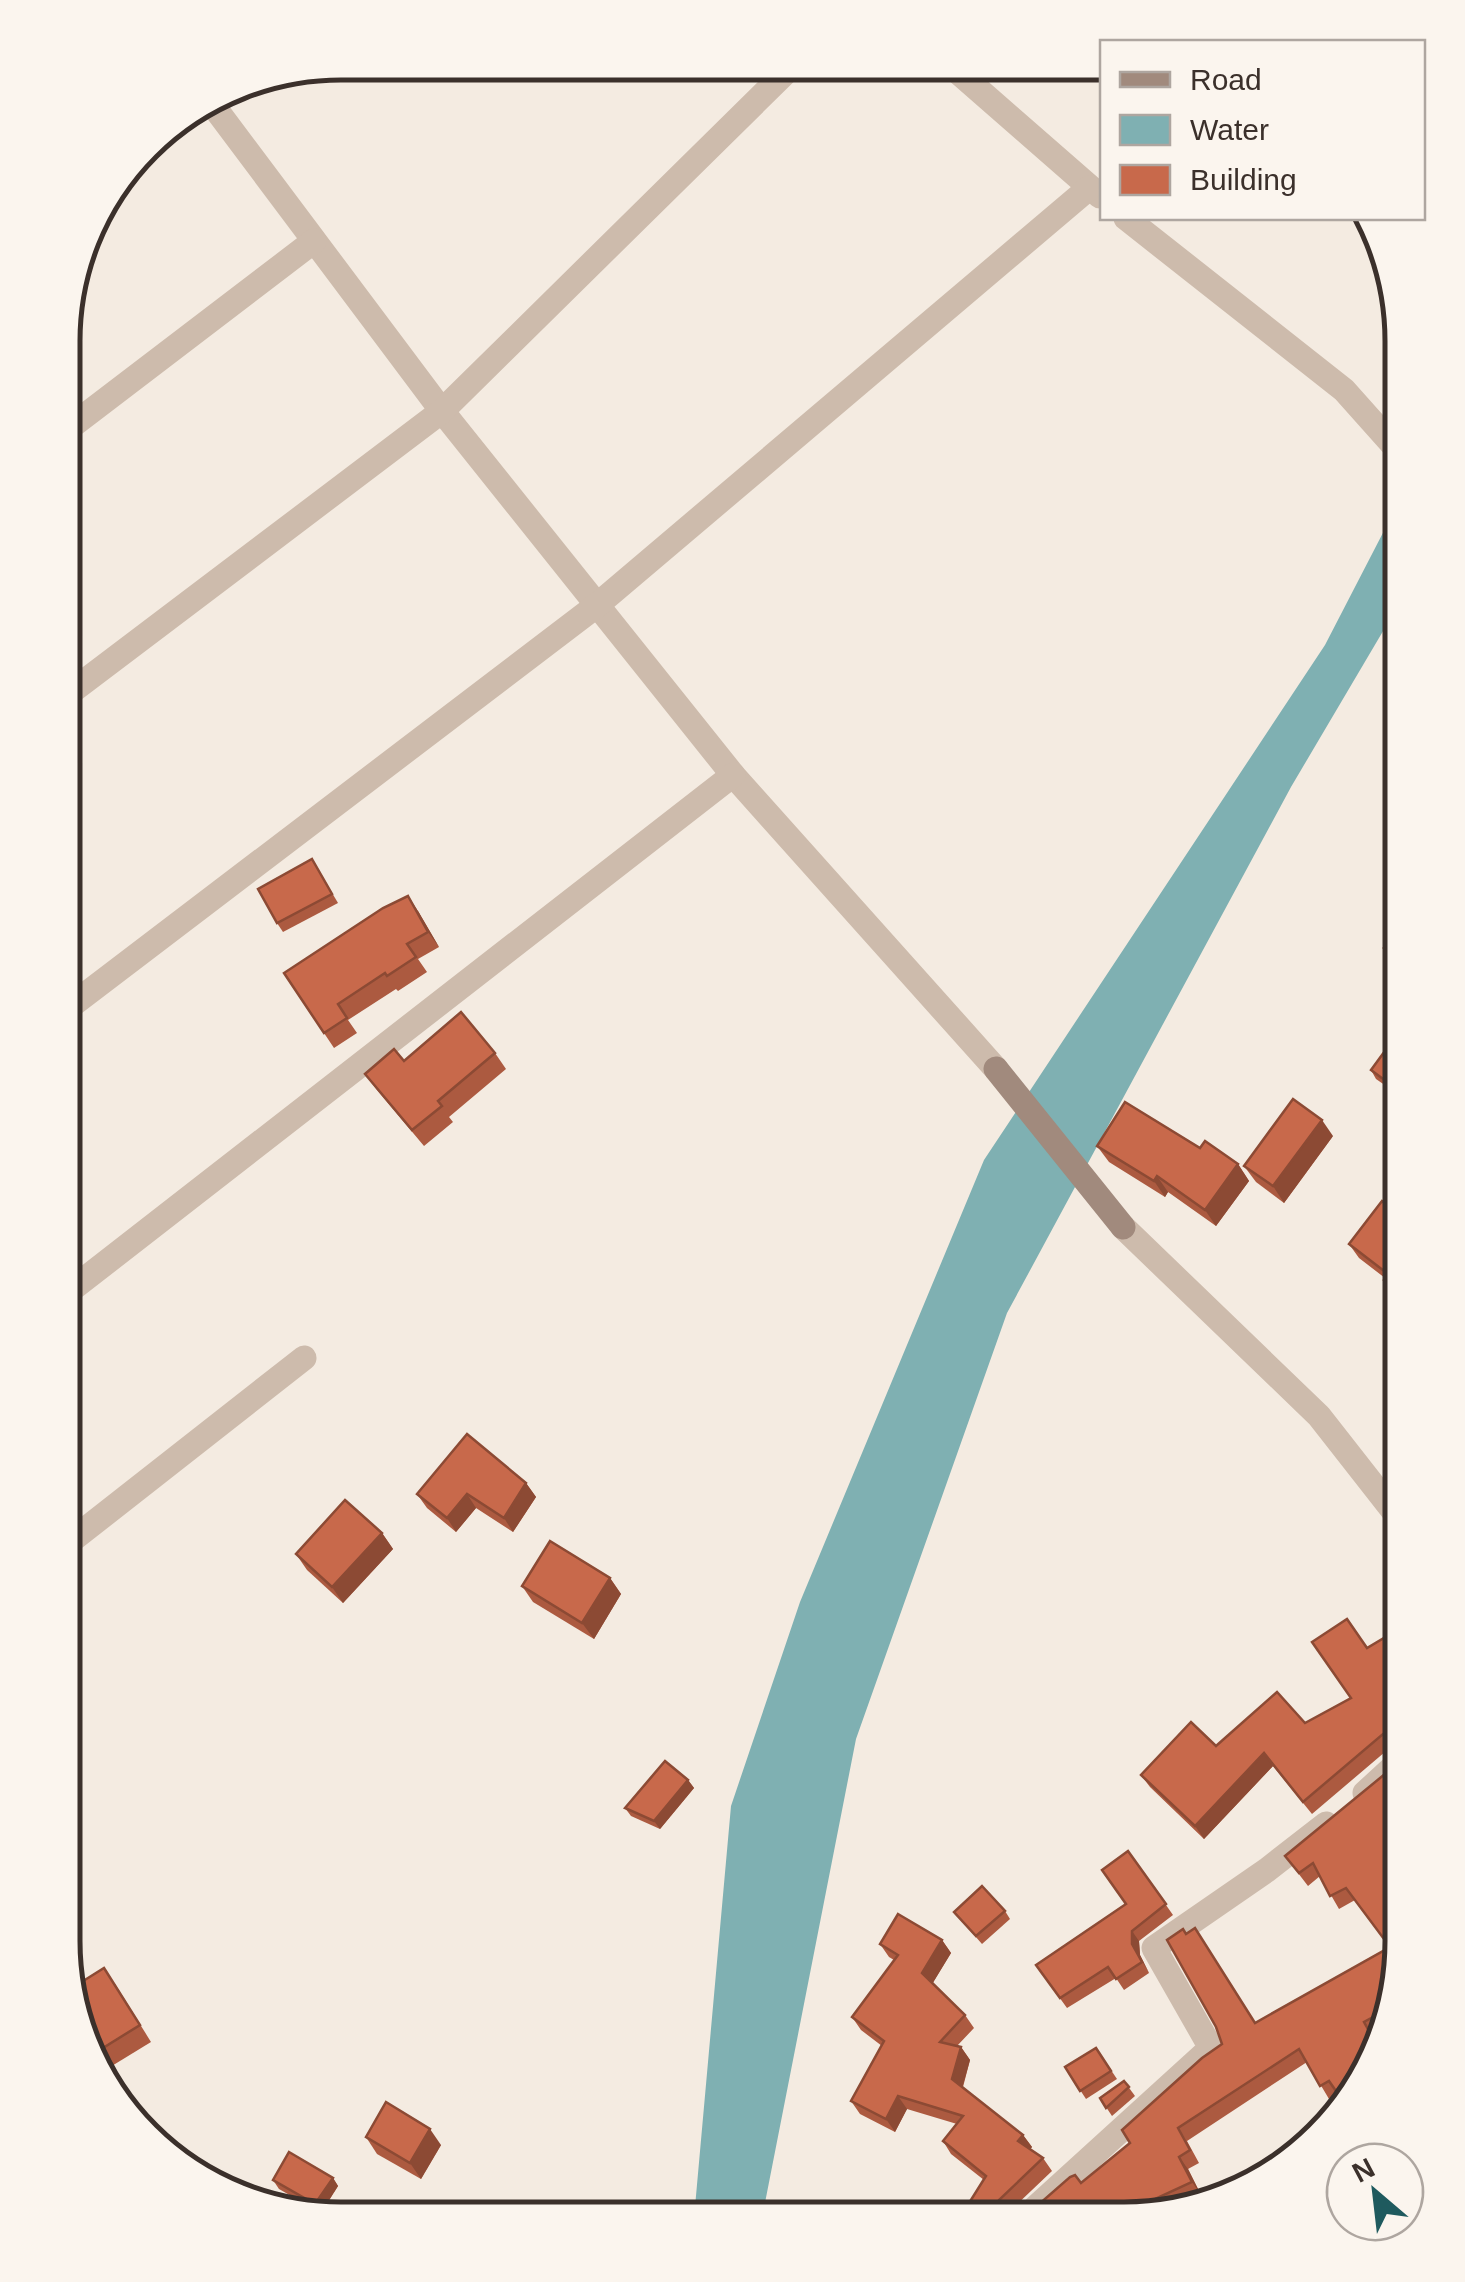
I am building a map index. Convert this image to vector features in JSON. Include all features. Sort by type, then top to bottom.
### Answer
[{"type":"street","points":[[80,685],[442,411],[778,80]]},
{"type":"street","points":[[80,999],[596,606],[1096,193],[967,80]]},
{"type":"street","points":[[217,111],[442,411],[733,775],[996,1069],[1123,1227],[1319,1416],[1384,1499]]},
{"type":"street","points":[[1129,220],[1344,390],[1385,436]]},
{"type":"street","points":[[80,420],[314,241]]},
{"type":"street","points":[[80,1284],[733,775]]},
{"type":"street","points":[[80,1534],[304,1358]]},
{"type":"street","points":[[1042,2202],[1211,2048],[1154,1948],[1267,1870],[1384,1775]]},
{"type":"water","points":[[1385,529],[1385,628],[1291,787],[1007,1313],[856,1739],[765,2202],[695,2202],[731,1806],[800,1602],[984,1160],[1325,645]]},
{"type":"building","points":[[312,859],[332,894],[277,923],[258,889]]},
{"type":"building","points":[[408,896],[428,932],[407,944],[416,957],[338,1004],[347,1018],[324,1033],[284,973]]},
{"type":"building","points":[[461,1012],[495,1053],[438,1101],[442,1106],[412,1130],[365,1074],[394,1049],[404,1061]]},
{"type":"building","points":[[1385,1051],[1385,1080],[1371,1070]]},
{"type":"building","points":[[1293,1099],[1322,1120],[1273,1186],[1244,1166]]},
{"type":"building","points":[[1125,1102],[1200,1148],[1205,1141],[1238,1164],[1205,1210],[1157,1176],[1154,1181],[1097,1146]]},
{"type":"building","points":[[1382,1201],[1384,1203],[1384,1271],[1349,1244]]},
{"type":"building","points":[[467,1434],[526,1483],[504,1518],[467,1494],[447,1518],[417,1494]]},
{"type":"building","points":[[345,1500],[382,1533],[332,1587],[296,1554]]},
{"type":"building","points":[[550,1541],[610,1578],[582,1623],[522,1586]]},
{"type":"building","points":[[1347,1619],[1367,1648],[1384,1638],[1384,1733],[1303,1802],[1264,1753],[1195,1826],[1141,1775],[1191,1722],[1216,1746],[1277,1692],[1305,1723],[1351,1698],[1312,1642]]},
{"type":"building","points":[[665,1761],[688,1780],[654,1821],[625,1808]]},
{"type":"building","points":[[1384,1775],[1384,1939],[1346,1888],[1330,1896],[1313,1863],[1299,1873],[1285,1856]]},
{"type":"building","points":[[1128,1851],[1166,1904],[1132,1931],[1132,1944],[1142,1962],[1116,1979],[1108,1967],[1060,1998],[1036,1965],[1126,1904],[1102,1870]]},
{"type":"building","points":[[982,1886],[1005,1911],[976,1936],[954,1912]]},
{"type":"building","points":[[898,1914],[942,1940],[922,1973],[965,2015],[940,2042],[961,2047],[952,2079],[1023,2135],[1018,2141],[1043,2158],[999,2202],[970,2202],[986,2176],[943,2141],[963,2116],[898,2096],[886,2119],[851,2101],[884,2041],[852,2017],[898,1955],[880,1944]]},
{"type":"building","points":[[1195,1928],[1255,2023],[1384,1950],[1373,2017],[1364,2022],[1369,2030],[1337,2092],[1329,2081],[1320,2086],[1299,2049],[1178,2128],[1190,2150],[1179,2157],[1192,2182],[1158,2199],[1041,2202],[1070,2177],[1075,2175],[1081,2183],[1130,2143],[1122,2130],[1222,2044],[1167,1940],[1183,1929],[1186,1934]]},
{"type":"building","points":[[104,1968],[140,2025],[103,2048],[83,1981]]},
{"type":"building","points":[[1096,2048],[1111,2071],[1080,2091],[1065,2067]]},
{"type":"building","points":[[1124,2081],[1129,2087],[1106,2108],[1100,2098]]},
{"type":"building","points":[[386,2102],[430,2129],[410,2163],[366,2137]]},
{"type":"building","points":[[289,2152],[333,2178],[317,2201],[308,2200],[273,2180]]}]
